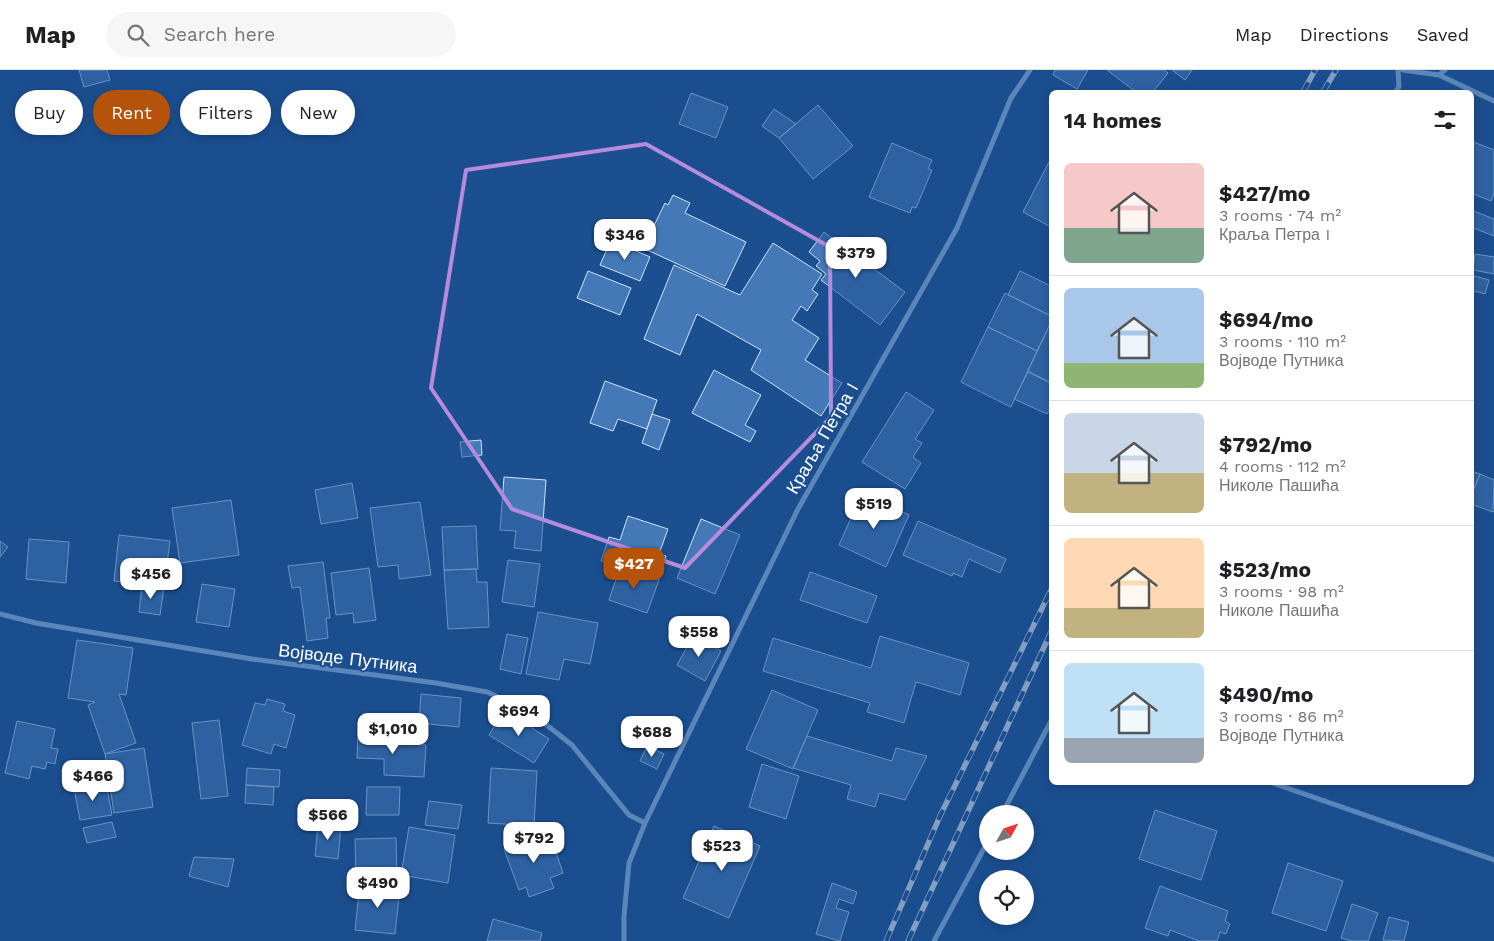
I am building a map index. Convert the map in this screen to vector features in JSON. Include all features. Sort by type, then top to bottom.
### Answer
[{"type":"street","name":"Краља Петра I","points":[[624,941],[624,916],[629,864],[645,824],[798,508],[957,228],[1011,98],[1030,70]]},
{"type":"street","points":[[1396,90],[1398,87],[1398,70]]},
{"type":"street","points":[[1403,70],[1438,75],[1470,90]]},
{"type":"street","points":[[1438,75],[1445,70]]},
{"type":"street","points":[[1474,92],[1494,101]]},
{"type":"street","name":"Војводе Путника","points":[[0,614],[36,623],[252,659],[436,683],[487,692],[529,711],[572,745],[629,815],[645,824]]},
{"type":"street","points":[[1007,805],[1049,725]]},
{"type":"street","points":[[1279,785],[1494,860]]},
{"type":"street","points":[[934,941],[979,858]]},
{"type":"highlighted area","points":[[646,144],[830,247],[831,417],[685,568],[512,509],[431,388],[466,170]]},
{"type":"building","points":[[79,70],[107,70],[110,80],[84,87]]},
{"type":"building","points":[[1055,70],[1088,70],[1077,89],[1053,75]]},
{"type":"building","points":[[1107,70],[1164,70],[1168,73],[1155,90],[1133,90]]},
{"type":"building","points":[[1172,70],[1192,70],[1185,80]]},
{"type":"building","points":[[691,93],[728,107],[716,138],[679,124]]},
{"type":"building","points":[[818,105],[853,146],[813,179],[779,138]]},
{"type":"building","points":[[774,109],[796,124],[779,138],[762,126]]},
{"type":"building","points":[[1474,142],[1494,150],[1494,193],[1491,201],[1474,194]]},
{"type":"building","points":[[892,143],[932,160],[928,169],[932,170],[916,208],[912,207],[910,213],[869,197]]},
{"type":"building","points":[[1049,162],[1049,226],[1023,212]]},
{"type":"building","points":[[673,195],[690,203],[685,213],[746,242],[725,286],[643,248],[665,203],[668,205]]},
{"type":"building","points":[[1474,211],[1494,219],[1494,236],[1474,228]]},
{"type":"building","points":[[824,232],[905,292],[880,325],[821,280],[826,274],[816,266],[820,261],[809,252]]},
{"type":"building","points":[[611,240],[650,257],[640,281],[600,265]]},
{"type":"building","points":[[773,243],[822,274],[812,290],[818,294],[807,311],[801,306],[792,320],[819,338],[805,360],[842,383],[821,416],[751,370],[761,350],[697,314],[680,355],[644,339],[674,265],[740,295]]},
{"type":"building","points":[[1475,254],[1494,257],[1494,274],[1474,270]]},
{"type":"building","points":[[588,271],[631,288],[620,315],[577,298]]},
{"type":"building","points":[[1020,271],[1049,285],[1049,315],[1008,295]]},
{"type":"building","points":[[1474,276],[1489,280],[1485,294],[1474,291]]},
{"type":"building","points":[[1005,293],[1049,315],[1049,326],[1037,351],[988,327]]},
{"type":"building","points":[[1049,326],[1049,382],[1028,371]]},
{"type":"building","points":[[988,327],[1037,351],[1011,407],[961,382]]},
{"type":"building","points":[[714,370],[761,395],[745,425],[756,431],[750,442],[692,413]]},
{"type":"building","points":[[1028,372],[1049,382],[1049,410],[1047,414],[1014,399]]},
{"type":"building","points":[[605,381],[657,400],[647,429],[618,419],[613,431],[590,423]]},
{"type":"building","points":[[906,392],[934,410],[915,439],[922,443],[913,457],[921,463],[905,489],[862,462]]},
{"type":"building","points":[[652,414],[670,420],[659,450],[642,443]]},
{"type":"building","points":[[481,440],[482,455],[462,457],[460,442]]},
{"type":"building","points":[[1474,472],[1480,474],[1474,488]]},
{"type":"building","points":[[1480,474],[1494,480],[1493,512],[1474,505],[1474,489]]},
{"type":"building","points":[[504,477],[546,480],[541,551],[514,548],[516,531],[500,530]]},
{"type":"building","points":[[352,483],[358,518],[321,524],[315,490]]},
{"type":"building","points":[[862,493],[909,515],[886,567],[839,545]]},
{"type":"building","points":[[231,500],[239,555],[180,563],[172,508]]},
{"type":"building","points":[[420,502],[431,575],[399,579],[398,565],[378,567],[370,508]]},
{"type":"building","points":[[628,516],[668,529],[659,554],[666,556],[659,580],[601,561],[609,537],[620,540]]},
{"type":"building","points":[[701,519],[740,535],[715,594],[677,578]]},
{"type":"building","points":[[918,521],[1006,559],[1000,573],[969,559],[962,577],[953,573],[952,576],[903,555]]},
{"type":"building","points":[[476,526],[478,569],[444,570],[442,527]]},
{"type":"building","points":[[119,535],[170,541],[164,587],[114,581]]},
{"type":"building","points":[[29,539],[69,542],[66,583],[26,579]]},
{"type":"building","points":[[0,541],[8,547],[0,557]]},
{"type":"building","points":[[508,560],[540,564],[534,607],[502,602]]},
{"type":"building","points":[[323,562],[330,618],[326,618],[328,638],[307,641],[300,587],[292,588],[288,566]]},
{"type":"building","points":[[620,567],[659,580],[647,613],[609,600]]},
{"type":"building","points":[[369,568],[376,620],[354,623],[353,613],[336,615],[331,573]]},
{"type":"building","points":[[476,569],[477,582],[487,582],[489,627],[448,629],[444,570]]},
{"type":"building","points":[[810,572],[877,596],[867,623],[800,600]]},
{"type":"building","points":[[202,584],[235,589],[229,627],[196,622]]},
{"type":"building","points":[[142,585],[164,587],[160,615],[139,612]]},
{"type":"building","points":[[538,612],[598,623],[590,664],[564,659],[559,680],[526,674]]},
{"type":"building","points":[[507,634],[528,638],[521,674],[500,669]]},
{"type":"building","points":[[693,636],[721,651],[705,681],[677,665]]},
{"type":"building","points":[[880,636],[969,663],[960,695],[916,682],[904,723],[867,712],[870,703],[763,671],[773,638],[871,668]]},
{"type":"building","points":[[77,640],[133,648],[126,695],[119,694],[136,743],[105,754],[88,705],[95,702],[68,698]]},
{"type":"building","points":[[772,690],[818,710],[793,769],[746,749]]},
{"type":"building","points":[[421,694],[461,698],[459,727],[419,723]]},
{"type":"building","points":[[267,699],[285,704],[283,711],[295,715],[286,748],[274,744],[271,754],[242,745],[255,703],[265,705]]},
{"type":"building","points":[[504,710],[549,739],[534,763],[489,735]]},
{"type":"building","points":[[219,720],[228,796],[201,799],[192,723]]},
{"type":"building","points":[[17,721],[55,729],[51,748],[58,749],[55,764],[47,762],[45,769],[32,766],[29,779],[5,773]]},
{"type":"building","points":[[358,733],[384,734],[384,743],[426,745],[424,777],[384,775],[384,759],[357,758]]},
{"type":"building","points":[[807,736],[892,761],[896,748],[927,756],[905,800],[879,793],[875,807],[847,799],[851,785],[793,768]]},
{"type":"building","points":[[647,746],[664,754],[657,769],[640,761]]},
{"type":"building","points":[[144,748],[153,807],[114,813],[105,754]]},
{"type":"building","points":[[762,764],[799,776],[786,819],[749,807]]},
{"type":"building","points":[[247,768],[280,770],[279,787],[246,785]]},
{"type":"building","points":[[491,768],[537,771],[534,826],[488,823]]},
{"type":"building","points":[[106,783],[112,815],[80,820],[74,788]]},
{"type":"building","points":[[246,785],[274,787],[273,805],[245,803]]},
{"type":"building","points":[[367,787],[400,787],[399,815],[366,815]]},
{"type":"building","points":[[429,801],[462,805],[458,829],[425,825]]},
{"type":"building","points":[[1155,810],[1217,831],[1201,880],[1139,859]]},
{"type":"building","points":[[112,822],[116,837],[87,843],[83,828]]},
{"type":"building","points":[[318,824],[341,826],[338,859],[315,856]]},
{"type":"building","points":[[714,826],[760,846],[729,918],[683,898]]},
{"type":"building","points":[[409,827],[455,835],[448,883],[401,875]]},
{"type":"building","points":[[549,832],[563,873],[550,878],[554,888],[529,897],[526,887],[519,890],[504,849]]},
{"type":"building","points":[[396,838],[397,880],[356,881],[355,839]]},
{"type":"building","points":[[194,857],[234,859],[228,887],[189,876]]},
{"type":"building","points":[[1288,863],[1343,881],[1326,931],[1272,913]]},
{"type":"building","points":[[832,883],[857,892],[853,904],[839,899],[836,908],[849,912],[840,941],[816,934]]},
{"type":"building","points":[[360,884],[400,888],[395,934],[355,930]]},
{"type":"building","points":[[1160,886],[1228,911],[1225,921],[1230,924],[1226,934],[1220,932],[1217,941],[1199,941],[1170,930],[1168,936],[1145,928]]},
{"type":"building","points":[[1352,904],[1378,913],[1368,941],[1352,941],[1341,938]]},
{"type":"building","points":[[1389,917],[1409,922],[1404,941],[1383,940]]},
{"type":"building","points":[[493,919],[542,933],[540,941],[487,941]]},
{"type":"railway","points":[[1304,90],[1315,70]]},
{"type":"railway","points":[[1324,90],[1336,70]]},
{"type":"railway","points":[[886,941],[940,816],[1049,594]]},
{"type":"railway","points":[[908,941],[1049,636]]}]
